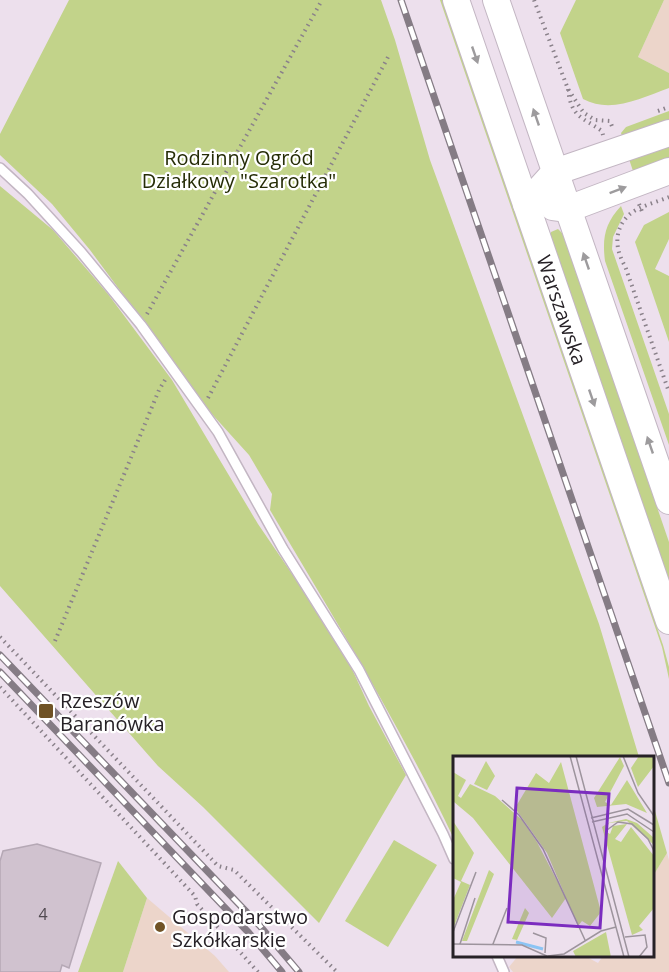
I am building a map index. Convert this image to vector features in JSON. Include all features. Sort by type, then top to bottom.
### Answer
[{"type":"main road","name":"Warszawska","points":[[456,0],[669,621]]},
{"type":"main road","name":"Warszawska","points":[[496,0],[669,501]]},
{"type":"main road","points":[[526,204],[555,172],[669,133]]},
{"type":"main road","points":[[526,204],[568,209],[669,171]]},
{"type":"lane","points":[[0,168],[28,194],[81,252],[141,325],[218,432],[300,579],[359,670],[453,857]]},
{"type":"lane","points":[[497,957],[504,972]]},
{"type":"path","points":[[141,325],[322,0]]},
{"type":"path","points":[[534,0],[568,88],[580,109],[596,120],[610,121]]},
{"type":"path","points":[[202,409],[388,57]]},
{"type":"path","points":[[669,197],[630,214],[621,226],[617,246],[669,392]]},
{"type":"path","points":[[55,641],[159,390],[173,369]]},
{"type":"path","points":[[0,637],[218,866],[234,870],[337,972]]},
{"type":"path","points":[[0,687],[195,896],[197,904],[258,972]]},
{"type":"shaded area","points":[[664,0],[669,0],[669,73],[638,57]]},
{"type":"shaded area","points":[[667,853],[669,860],[669,972],[513,972],[509,967],[517,957],[587,957],[598,963],[602,957],[654,957],[654,874]]},
{"type":"shaded area","name":"Gospodarstwo Szkółkarskie","points":[[147,898],[215,956],[229,972],[123,972]]},
{"type":"green space","name":"Rodzinny Ogród Działkowy \"Szarotka\"","points":[[69,0],[381,0],[430,160],[599,624],[639,756],[453,756],[453,837],[389,713],[270,510],[272,494],[249,455],[211,413],[90,250],[52,204],[0,155],[0,134]]},
{"type":"green space","points":[[440,0],[442,0],[663,645],[669,667],[669,679],[662,647]]},
{"type":"green space","points":[[576,0],[664,0],[638,57],[669,73],[669,88],[637,100],[615,105],[604,105],[583,99],[560,33]]},
{"type":"green space","points":[[669,111],[669,122],[623,139],[621,133],[626,127]]},
{"type":"green space","points":[[669,144],[669,158],[633,171],[629,159]]},
{"type":"green space","points":[[0,186],[53,230],[108,294],[172,380],[258,524],[314,606],[352,669],[406,775],[319,923],[203,807],[158,766],[0,586]]},
{"type":"green space","points":[[621,206],[624,214],[613,237],[612,249],[669,414],[669,445],[605,261],[606,231],[611,219]]},
{"type":"green space","points":[[669,212],[669,239],[655,269],[669,276],[669,342],[635,242],[644,225]]},
{"type":"green space","points":[[558,229],[563,234],[669,542],[669,587],[549,237],[551,232]]},
{"type":"green space","points":[[654,808],[667,853],[654,874]]},
{"type":"green space","points":[[394,840],[437,865],[388,947],[345,921]]},
{"type":"green space","points":[[118,861],[147,898],[123,972],[78,972]]},
{"type":"building","points":[[37,844],[101,863],[69,968],[62,965],[60,972],[0,972],[0,861],[3,851]]},
{"type":"railway","points":[[401,0],[669,783]]},
{"type":"railway","points":[[0,655],[260,926],[299,972]]},
{"type":"railway","points":[[0,672],[249,933],[282,972]]},
{"type":"place","name":"Rzeszów Baranówka","points":[[46,711]]},
{"type":"place","name":"Gospodarstwo Szkółkarskie","points":[[160,927]]}]
